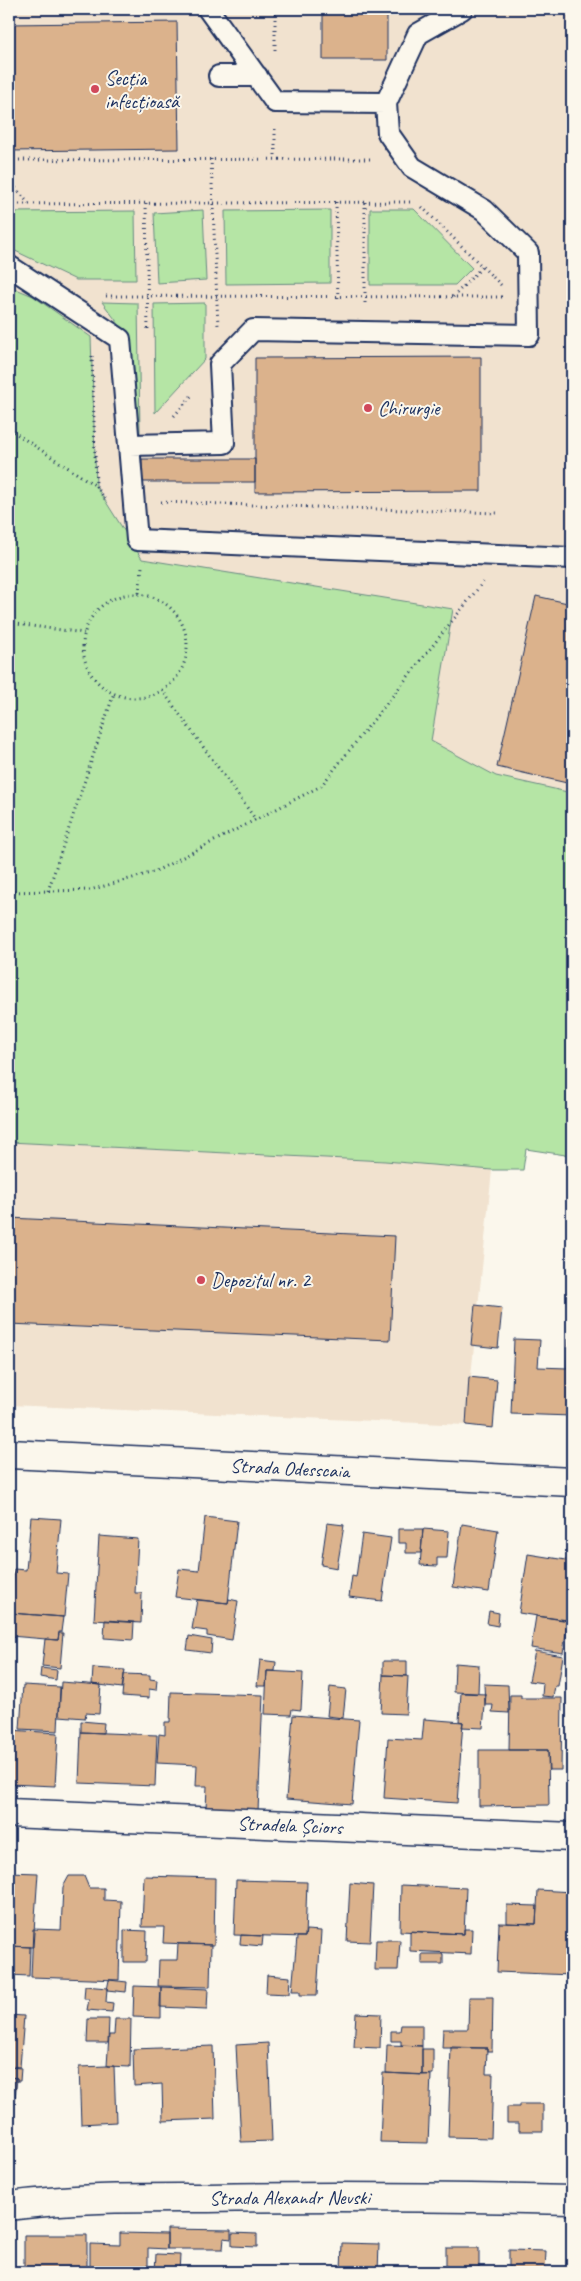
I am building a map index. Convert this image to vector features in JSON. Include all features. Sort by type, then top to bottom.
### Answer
[{"type":"street","name":"Strada Odesscaia","points":[[9,1454],[572,1482]]},
{"type":"street","name":"Stradela Șciors","points":[[9,1813],[572,1837]]},
{"type":"street","name":"Strada Alexandr Nevski","points":[[9,2206],[102,2199],[236,2197],[440,2196],[572,2200]]},
{"type":"lane","points":[[208,9],[275,102],[386,103]]},
{"type":"lane","points":[[129,445],[224,443],[220,364],[254,330],[529,335],[528,253],[484,210],[412,167],[388,134],[386,103],[418,34],[462,9]]},
{"type":"lane","points":[[219,76],[257,76]]},
{"type":"lane","points":[[9,266],[120,339],[137,540],[572,558]]},
{"type":"path","points":[[9,160],[372,158],[378,164]]},
{"type":"path","points":[[150,445],[220,364],[211,159]]},
{"type":"path","points":[[9,180],[29,204]]},
{"type":"path","points":[[410,195],[506,291]]},
{"type":"path","points":[[336,202],[338,333]]},
{"type":"path","points":[[364,202],[364,333]]},
{"type":"path","points":[[9,204],[417,202]]},
{"type":"path","points":[[452,297],[482,267]]},
{"type":"path","points":[[101,296],[504,297]]},
{"type":"path","points":[[91,347],[96,486]]},
{"type":"path","points":[[9,429],[96,486],[107,502]]},
{"type":"path","points":[[139,593],[142,559]]},
{"type":"path","points":[[9,892],[90,890],[154,872],[321,786],[487,577]]},
{"type":"path","points":[[139,593],[154,597],[168,605],[179,618],[185,633],[187,649],[183,665],[175,679],[162,690],[148,696],[131,698],[114,693],[99,683],[88,669],[83,651],[84,633],[91,616],[104,603],[120,595],[139,593]]},
{"type":"path","points":[[9,623],[84,633]]},
{"type":"path","points":[[162,690],[256,820]]},
{"type":"path","points":[[48,891],[114,693]]},
{"type":"shaded area","points":[[9,9],[572,9],[572,1156],[526,1149],[523,1170],[492,1170],[466,1425],[9,1405]]},
{"type":"green space","points":[[370,209],[414,209],[472,268],[455,285],[370,285]]},
{"type":"green space","points":[[203,210],[206,280],[157,283],[154,213]]},
{"type":"green space","points":[[330,210],[330,283],[226,284],[225,211]]},
{"type":"green space","points":[[135,211],[136,280],[76,280],[9,248],[9,212]]},
{"type":"green space","points":[[9,286],[33,296],[91,337],[96,486],[142,559],[453,609],[431,741],[496,776],[572,793],[572,1156],[526,1149],[523,1170],[492,1170],[385,1161],[9,1142]]},
{"type":"green space","points":[[102,302],[138,303],[140,434],[134,434],[124,331]]},
{"type":"green space","points":[[205,303],[205,359],[155,413],[154,304]]},
{"type":"building","points":[[323,9],[387,9],[387,60],[323,60]]},
{"type":"building","name":"Secția infecțioasă","points":[[177,22],[179,149],[9,151],[9,117],[13,117],[13,60],[9,60],[9,24]]},
{"type":"building","name":"Chirurgie","points":[[481,357],[481,491],[255,492],[255,358]]},
{"type":"building","points":[[142,459],[255,459],[255,482],[142,482]]},
{"type":"building","points":[[536,596],[572,604],[572,759],[567,783],[497,767]]},
{"type":"building","name":"Depozitul nr. 2","points":[[9,1218],[395,1236],[390,1340],[9,1324]]},
{"type":"building","points":[[475,1305],[502,1308],[498,1348],[471,1345]]},
{"type":"building","points":[[514,1339],[540,1340],[538,1367],[567,1368],[568,1339],[572,1339],[572,1416],[511,1414]]},
{"type":"building","points":[[469,1377],[497,1380],[493,1428],[466,1425]]},
{"type":"building","points":[[31,1517],[61,1519],[56,1573],[68,1574],[64,1617],[10,1613],[14,1569],[26,1570]]},
{"type":"building","points":[[205,1517],[237,1521],[228,1603],[175,1597],[179,1569],[199,1571]]},
{"type":"building","points":[[327,1523],[344,1525],[337,1568],[321,1565]]},
{"type":"building","points":[[462,1524],[498,1530],[489,1592],[453,1587]]},
{"type":"building","points":[[398,1529],[423,1529],[421,1553],[406,1553],[406,1543],[398,1543]]},
{"type":"building","points":[[423,1529],[449,1531],[447,1558],[437,1558],[437,1566],[420,1565]]},
{"type":"building","points":[[362,1534],[391,1538],[382,1601],[349,1597],[352,1576],[356,1577]]},
{"type":"building","points":[[99,1536],[138,1539],[135,1593],[142,1593],[141,1623],[94,1620]]},
{"type":"building","points":[[528,1554],[572,1561],[572,1598],[569,1621],[519,1613]]},
{"type":"building","points":[[229,1599],[238,1601],[232,1640],[207,1636],[207,1631],[192,1629],[197,1600],[228,1603]]},
{"type":"building","points":[[489,1611],[499,1613],[498,1626],[487,1624]]},
{"type":"building","points":[[11,1613],[63,1617],[58,1640],[10,1636]]},
{"type":"building","points":[[536,1616],[568,1620],[563,1653],[531,1648]]},
{"type":"building","points":[[105,1620],[134,1622],[133,1640],[104,1638]]},
{"type":"building","points":[[59,1633],[63,1633],[60,1668],[42,1666],[45,1639],[58,1640]]},
{"type":"building","points":[[189,1636],[212,1640],[211,1653],[187,1650]]},
{"type":"building","points":[[535,1651],[563,1656],[558,1686],[555,1686],[553,1697],[542,1696],[543,1683],[529,1681]]},
{"type":"building","points":[[260,1660],[276,1662],[275,1671],[267,1671],[266,1686],[257,1686]]},
{"type":"building","points":[[383,1661],[407,1661],[407,1676],[383,1675]]},
{"type":"building","points":[[455,1663],[479,1665],[478,1693],[454,1692]]},
{"type":"building","points":[[41,1668],[57,1670],[56,1680],[40,1677]]},
{"type":"building","points":[[93,1668],[125,1670],[122,1688],[92,1684]]},
{"type":"building","points":[[267,1671],[303,1673],[301,1710],[292,1709],[291,1715],[265,1714]]},
{"type":"building","points":[[124,1674],[150,1675],[150,1679],[157,1680],[156,1690],[149,1689],[149,1698],[122,1696]]},
{"type":"building","points":[[383,1675],[408,1676],[406,1714],[381,1713]]},
{"type":"building","points":[[61,1682],[101,1685],[99,1714],[86,1713],[85,1718],[59,1716]]},
{"type":"building","points":[[484,1684],[508,1685],[509,1713],[492,1712],[493,1705],[485,1705]]},
{"type":"building","points":[[23,1685],[60,1687],[58,1731],[20,1729]]},
{"type":"building","points":[[330,1687],[346,1689],[343,1718],[327,1716]]},
{"type":"building","points":[[171,1692],[263,1695],[258,1811],[206,1809],[207,1786],[196,1786],[197,1765],[157,1763],[159,1734],[165,1735],[165,1722],[170,1722]]},
{"type":"building","points":[[461,1693],[486,1694],[483,1728],[462,1727],[463,1722],[459,1721]]},
{"type":"building","points":[[510,1695],[521,1695],[521,1698],[562,1698],[561,1770],[549,1770],[548,1750],[509,1750]]},
{"type":"building","points":[[293,1715],[359,1720],[352,1804],[286,1799]]},
{"type":"building","points":[[424,1719],[463,1722],[457,1803],[384,1798],[388,1738],[422,1740]]},
{"type":"building","points":[[81,1721],[104,1723],[103,1733],[81,1732]]},
{"type":"building","points":[[9,1730],[58,1733],[55,1786],[9,1784]]},
{"type":"building","points":[[81,1732],[157,1735],[155,1786],[79,1783]]},
{"type":"building","points":[[479,1750],[548,1750],[549,1805],[479,1806]]},
{"type":"building","points":[[9,1872],[38,1873],[33,1947],[9,1946]]},
{"type":"building","points":[[69,1876],[84,1876],[89,1888],[104,1888],[104,1900],[121,1901],[119,1980],[31,1977],[33,1929],[61,1930],[63,1887]]},
{"type":"building","points":[[144,1876],[215,1878],[214,1945],[163,1943],[164,1927],[142,1927]]},
{"type":"building","points":[[236,1880],[307,1882],[305,1937],[234,1935]]},
{"type":"building","points":[[350,1883],[373,1885],[370,1942],[347,1941]]},
{"type":"building","points":[[401,1885],[466,1888],[464,1934],[400,1931]]},
{"type":"building","points":[[538,1890],[572,1892],[572,1975],[497,1972],[499,1923],[536,1924]]},
{"type":"building","points":[[507,1905],[537,1906],[536,1924],[507,1923]]},
{"type":"building","points":[[464,1929],[472,1929],[471,1954],[410,1951],[410,1931],[464,1934]]},
{"type":"building","points":[[124,1930],[147,1931],[146,1962],[124,1962]]},
{"type":"building","points":[[306,1930],[321,1931],[317,1995],[300,1995],[300,1991],[292,1991],[297,1937],[305,1937]]},
{"type":"building","points":[[241,1935],[263,1936],[262,1946],[240,1944]]},
{"type":"building","points":[[376,1940],[400,1940],[398,1970],[375,1970]]},
{"type":"building","points":[[178,1944],[211,1945],[210,1987],[158,1986],[159,1960],[177,1960]]},
{"type":"building","points":[[9,1946],[30,1947],[29,1976],[9,1975]]},
{"type":"building","points":[[422,1954],[443,1954],[443,1964],[422,1964]]},
{"type":"building","points":[[267,1975],[290,1977],[289,1994],[266,1993]]},
{"type":"building","points":[[109,1980],[127,1982],[126,1992],[107,1990]]},
{"type":"building","points":[[85,1986],[107,1988],[106,2002],[113,2003],[112,2012],[87,2010],[89,1999],[84,1999]]},
{"type":"building","points":[[134,1986],[161,1987],[161,2018],[133,2017]]},
{"type":"building","points":[[161,1987],[208,1989],[207,2009],[160,2007]]},
{"type":"building","points":[[469,1997],[493,1997],[492,2051],[487,2051],[487,2048],[442,2048],[443,2029],[468,2029]]},
{"type":"building","points":[[356,2013],[381,2014],[380,2048],[354,2047]]},
{"type":"building","points":[[9,2015],[24,2016],[20,2067],[9,2066]]},
{"type":"building","points":[[88,2019],[109,2019],[108,2043],[87,2043]]},
{"type":"building","points":[[115,2019],[131,2019],[130,2067],[107,2066],[109,2035],[114,2035]]},
{"type":"building","points":[[401,2025],[422,2025],[422,2046],[401,2045],[401,2041],[391,2041],[391,2031],[400,2031]]},
{"type":"building","points":[[268,2043],[272,2141],[241,2142],[236,2045]]},
{"type":"building","points":[[387,2045],[422,2046],[422,2075],[386,2073]]},
{"type":"building","points":[[213,2046],[215,2119],[163,2121],[162,2084],[134,2086],[133,2049]]},
{"type":"building","points":[[451,2047],[487,2048],[486,2074],[493,2074],[491,2138],[448,2137]]},
{"type":"building","points":[[422,2049],[433,2049],[433,2074],[422,2075]]},
{"type":"building","points":[[114,2066],[116,2122],[81,2124],[79,2067]]},
{"type":"building","points":[[9,2067],[21,2068],[20,2081],[17,2081],[17,2078],[9,2077]]},
{"type":"building","points":[[383,2073],[431,2075],[428,2143],[380,2142]]},
{"type":"building","points":[[9,2077],[17,2078],[9,2162]]},
{"type":"building","points":[[519,2104],[543,2104],[543,2131],[519,2131],[519,2123],[507,2123],[507,2107],[519,2107]]},
{"type":"building","points":[[167,2229],[231,2230],[231,2239],[224,2238],[223,2249],[167,2249]]},
{"type":"building","points":[[120,2233],[167,2234],[167,2249],[148,2248],[148,2272],[90,2272],[90,2244],[120,2245]]},
{"type":"building","points":[[232,2233],[257,2234],[257,2247],[232,2246]]},
{"type":"building","points":[[24,2235],[87,2235],[87,2272],[24,2272]]},
{"type":"building","points":[[342,2243],[379,2244],[378,2272],[341,2272]]},
{"type":"building","points":[[446,2248],[479,2248],[479,2272],[446,2272]]},
{"type":"building","points":[[509,2250],[546,2251],[545,2272],[509,2272]]},
{"type":"building","points":[[156,2254],[180,2255],[179,2272],[155,2272]]},
{"type":"place","name":"Secția infecțioasă","points":[[95,89]]},
{"type":"place","name":"Chirurgie","points":[[368,408]]},
{"type":"place","name":"Depozitul nr. 2","points":[[201,1280]]}]
